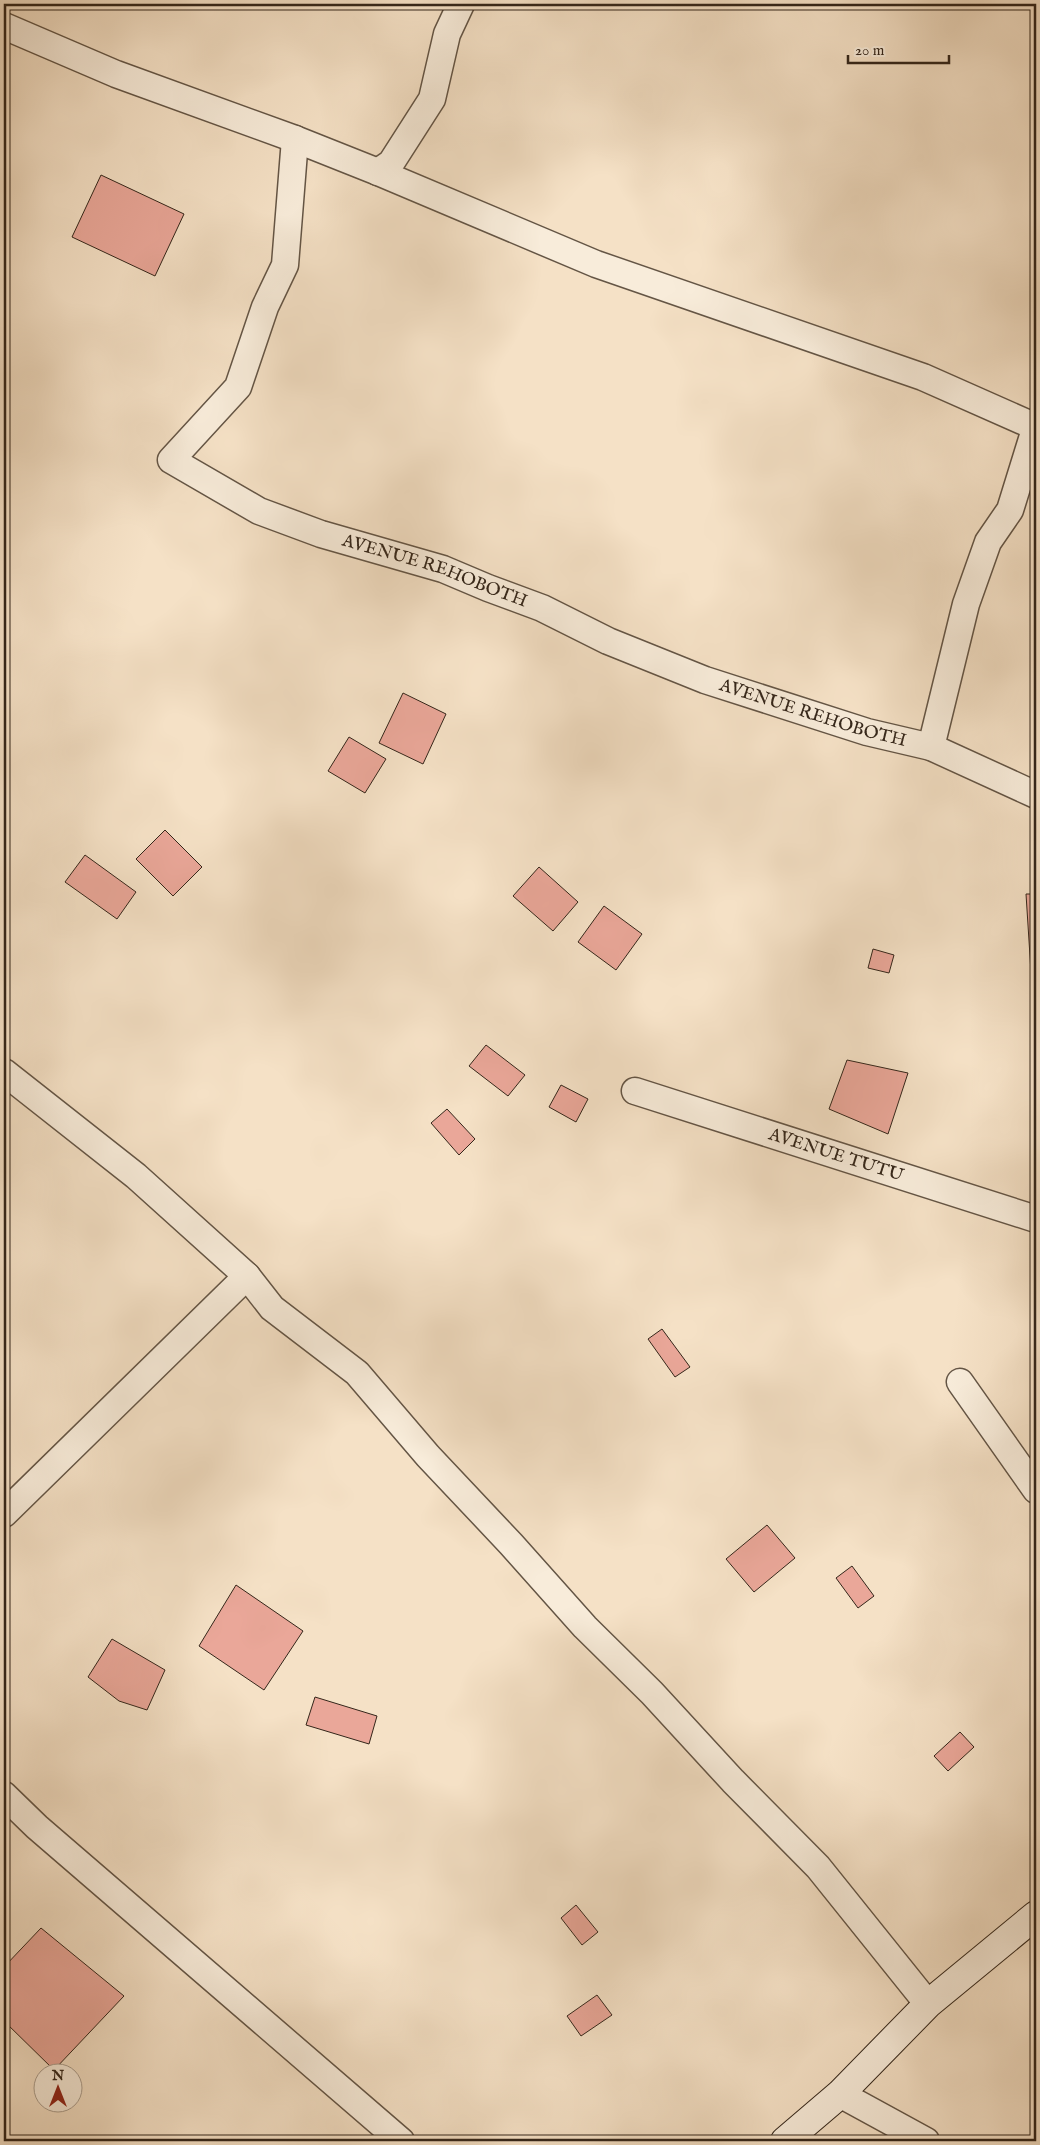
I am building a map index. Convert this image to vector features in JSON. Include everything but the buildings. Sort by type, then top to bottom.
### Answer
[{"type":"street","points":[[378,172],[390,162],[432,99],[447,34],[461,4]]},
{"type":"street","points":[[4,26],[116,74],[295,139],[378,172],[596,264],[923,377],[1036,427],[1010,510],[988,542],[966,604],[931,747]]},
{"type":"street","name":"AVENUE REHOBOTH","points":[[295,139],[285,265],[266,307],[238,387],[171,460],[259,511],[321,534],[444,569],[542,608],[608,641],[705,680],[867,732],[931,747],[1036,795]]},
{"type":"street","points":[[4,1072],[136,1176],[247,1276],[272,1308],[357,1372],[428,1456],[511,1544],[585,1627],[652,1693],[733,1781],[818,1867],[928,2004]]},
{"type":"street","name":"AVENUE TUTU","points":[[635,1091],[1036,1219]]},
{"type":"street","points":[[4,1514],[247,1276]]},
{"type":"street","points":[[960,1382],[1036,1490]]},
{"type":"street","points":[[4,1794],[37,1827],[401,2141]]},
{"type":"street","points":[[785,2141],[840,2094],[928,2004],[1036,1915]]},
{"type":"street","points":[[840,2094],[926,2141]]}]
